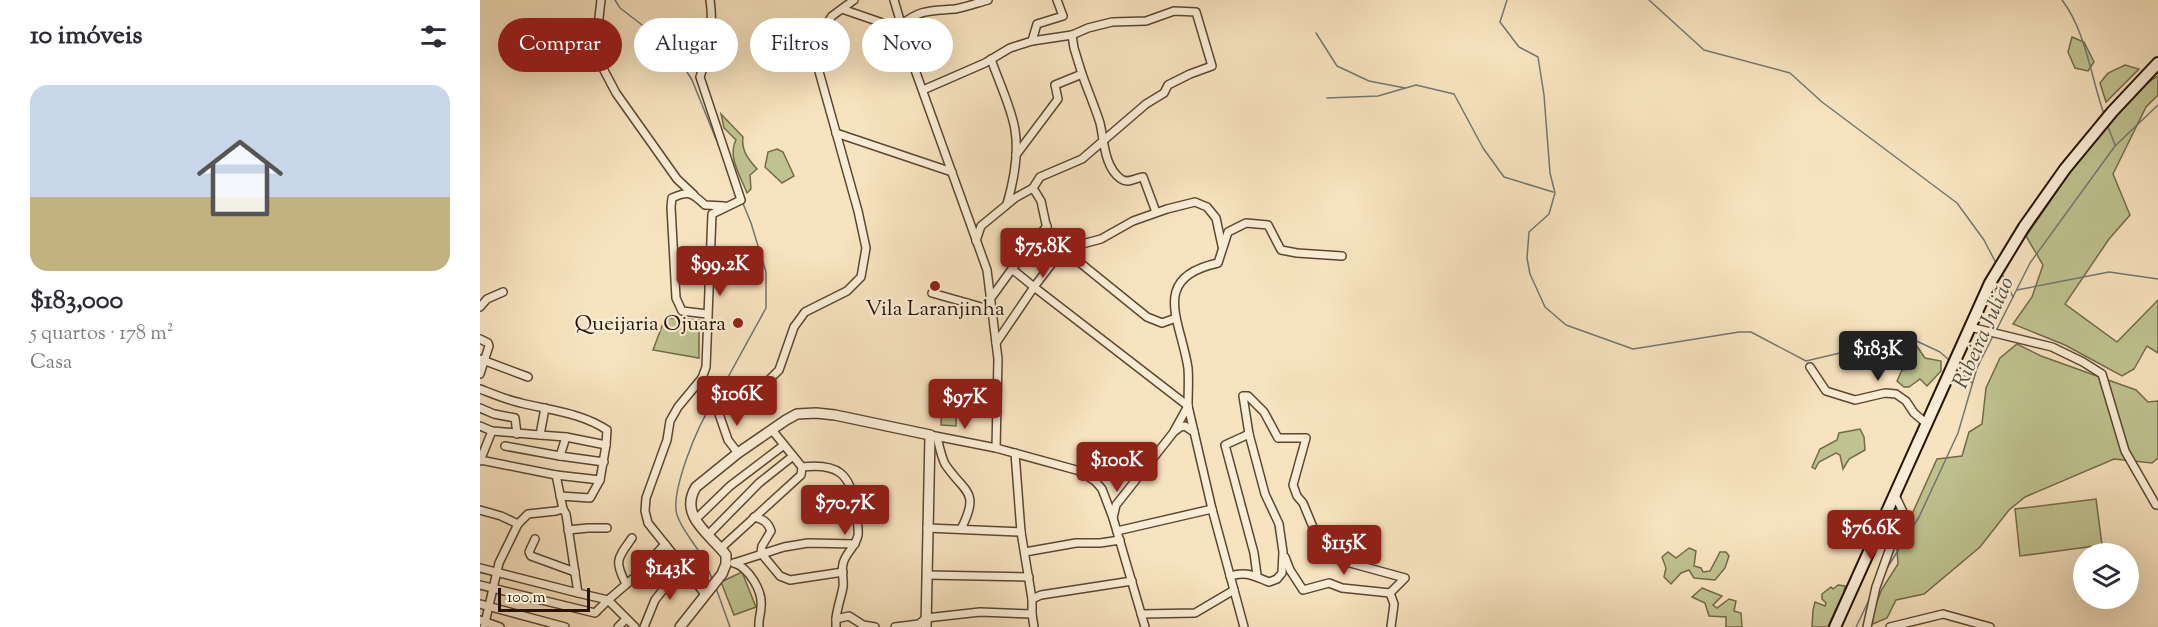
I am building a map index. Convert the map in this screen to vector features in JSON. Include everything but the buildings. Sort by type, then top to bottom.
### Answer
[{"type":"main road","points":[[1835,627],[1990,283],[2031,218],[2066,169],[2112,112],[2158,63]]},
{"type":"street","points":[[601,0],[597,35],[598,59],[616,93],[677,179],[705,205],[721,207],[741,200],[700,77],[707,60],[712,18],[710,0]]},
{"type":"street","points":[[718,411],[768,381],[779,370],[794,327],[806,312],[847,291],[861,277],[866,248],[818,68],[816,40],[832,16],[854,0]]},
{"type":"street","points":[[894,0],[899,18]]},
{"type":"street","points":[[910,18],[913,15],[931,10],[957,8],[988,0]]},
{"type":"street","points":[[1032,41],[1037,24],[1062,16],[1057,0]]},
{"type":"street","points":[[842,9],[870,18]]},
{"type":"street","points":[[923,90],[1010,48],[1032,41],[1072,34],[1112,22],[1146,21],[1174,11],[1196,12],[1212,66],[1168,85],[1164,93],[1146,104],[1082,159],[1040,177],[1033,188],[1006,204],[981,226],[976,241]]},
{"type":"street","points":[[1072,34],[1074,48],[1100,125],[1105,154],[1120,179],[1129,182],[1143,177],[1156,212]]},
{"type":"street","points":[[991,59],[1015,129],[1016,155],[1012,186],[1006,204]]},
{"type":"street","points":[[917,72],[987,270],[998,360],[996,448]]},
{"type":"street","points":[[1016,155],[1039,128],[1058,99],[1055,85],[1082,74]]},
{"type":"street","points":[[836,133],[952,172]]},
{"type":"street","points":[[1033,188],[1041,201],[1047,226],[1063,249],[1147,317],[1162,323],[1176,318]]},
{"type":"street","points":[[694,195],[684,192],[672,198],[676,298],[682,311],[707,314]]},
{"type":"street","points":[[996,343],[1063,249],[1101,239],[1133,221],[1156,212],[1195,202],[1207,207],[1216,218],[1222,246]]},
{"type":"street","points":[[707,593],[648,523],[645,511],[646,498],[667,440],[670,421],[678,407],[702,378],[706,367],[712,214],[731,204]]},
{"type":"street","points":[[1244,627],[1188,406],[1188,368],[1173,307],[1181,279],[1199,267],[1218,263],[1228,232],[1246,223],[1268,225],[1281,250],[1342,256]]},
{"type":"street","points":[[991,298],[1047,226]]},
{"type":"street","points":[[1012,269],[1188,406]]},
{"type":"street","points":[[480,307],[487,299],[503,292]]},
{"type":"street","points":[[932,293],[992,310]]},
{"type":"street","points":[[1970,327],[2052,347],[2102,374],[2125,451],[2158,505]]},
{"type":"street","points":[[480,339],[489,346],[482,360],[480,374]]},
{"type":"street","points":[[482,360],[528,377]]},
{"type":"street","points":[[1810,367],[1826,391],[1855,400],[1885,393],[1896,394],[1906,401],[1927,424]]},
{"type":"street","points":[[702,378],[718,411],[728,440],[738,453]]},
{"type":"street","points":[[480,389],[519,403],[576,415],[605,429],[608,433],[600,480],[590,498],[560,496]]},
{"type":"street","points":[[1243,396],[1248,396],[1264,412],[1278,438],[1306,438],[1293,485],[1297,496],[1303,502],[1315,532],[1332,558],[1343,563],[1405,578],[1390,593],[1342,588],[1329,583],[1303,590],[1290,570],[1283,552],[1278,524],[1265,494],[1249,434],[1243,396]]},
{"type":"street","points":[[1113,518],[1116,505],[1173,433],[1188,406]]},
{"type":"street","points":[[480,408],[494,414],[515,418],[517,434]]},
{"type":"street","points":[[540,435],[545,408]]},
{"type":"street","points":[[759,627],[758,619],[762,606],[760,595],[747,570],[730,562],[695,520],[690,501],[696,487],[772,429],[796,414],[816,413],[996,448],[1080,471],[1088,476],[1102,489],[1113,518],[1145,627]]},
{"type":"street","points":[[480,426],[492,431],[566,437],[606,445]]},
{"type":"street","points":[[1173,433],[1185,426],[1194,432]]},
{"type":"street","points":[[721,549],[801,475],[802,467],[772,429]]},
{"type":"street","points":[[492,431],[480,460],[556,476],[600,480]]},
{"type":"street","points":[[1249,434],[1226,445],[1254,554],[1257,575]]},
{"type":"street","points":[[926,622],[927,528],[933,436]]},
{"type":"street","points":[[933,436],[944,461],[964,485],[971,500],[970,512],[961,529]]},
{"type":"street","points":[[560,456],[566,437]]},
{"type":"street","points":[[695,520],[730,486],[784,445]]},
{"type":"street","points":[[505,446],[604,462]]},
{"type":"street","points":[[1015,453],[1021,532],[1029,577],[1034,627]]},
{"type":"street","points":[[708,535],[759,483],[793,456]]},
{"type":"street","points":[[802,467],[824,466],[839,470],[849,482],[858,534],[855,544],[843,563],[843,588],[836,623]]},
{"type":"street","points":[[556,476],[566,514],[578,593]]},
{"type":"street","points":[[1867,627],[1876,587],[1903,512],[1895,495]]},
{"type":"street","points":[[1117,531],[1212,508]]},
{"type":"street","points":[[500,627],[483,623],[490,606],[499,563],[519,524],[528,514],[563,509]]},
{"type":"street","points":[[480,510],[519,524]]},
{"type":"street","points":[[754,517],[769,524],[771,531],[762,546],[761,553],[780,576],[790,580],[843,573]]},
{"type":"street","points":[[568,530],[607,528]]},
{"type":"street","points":[[927,528],[1021,532]]},
{"type":"street","points":[[626,584],[618,569],[617,561],[632,538]]},
{"type":"street","points":[[535,539],[529,552],[531,556],[575,572]]},
{"type":"street","points":[[1025,552],[1076,543],[1120,540]]},
{"type":"street","points":[[680,627],[730,562],[808,543],[855,544]]},
{"type":"street","points":[[480,585],[591,613],[598,612],[608,600],[636,576],[665,544]]},
{"type":"street","points":[[1230,576],[1238,573],[1257,575],[1269,582],[1277,579],[1281,573],[1283,552]]},
{"type":"street","points":[[644,627],[655,600],[683,564]]},
{"type":"street","points":[[480,568],[608,600],[635,627]]},
{"type":"street","points":[[927,575],[1029,577]]},
{"type":"street","points":[[1032,599],[1041,595],[1132,581]]},
{"type":"street","points":[[1141,614],[1196,613],[1234,590]]},
{"type":"street","points":[[1390,593],[1394,604],[1391,627]]},
{"type":"street","points":[[480,604],[566,627]]},
{"type":"street","points":[[896,627],[980,612],[1032,614]]},
{"type":"street","points":[[1890,627],[1943,614],[1990,627]]},
{"type":"street","points":[[836,623],[849,616],[863,625],[875,627]]},
{"type":"street","points":[[618,627],[626,619]]},
{"type":"green space","points":[[2072,37],[2084,42],[2094,62],[2088,71],[2075,68],[2068,52]]},
{"type":"green space","points":[[2125,65],[2139,69],[2106,102],[2100,83],[2108,73]]},
{"type":"green space","points":[[2158,76],[2158,95],[2146,107],[2113,174],[2130,215],[2109,239],[2065,304],[2117,342],[2158,300],[2158,353],[2147,346],[2134,369],[2122,376],[2065,345],[2013,324],[2032,297],[2043,265],[2026,236],[2112,118]]},
{"type":"green space","points":[[721,114],[743,137],[746,154],[757,169],[750,175],[751,189],[747,193],[734,160],[736,140],[724,128]]},
{"type":"green space","points":[[777,149],[783,152],[794,176],[782,183],[765,167],[768,152]]},
{"type":"green space","points":[[665,318],[699,320],[699,358],[653,350]]},
{"type":"green space","points":[[1909,343],[1916,345],[1925,358],[1941,361],[1941,371],[1927,386],[1920,379],[1909,387],[1904,387],[1897,381],[1902,370],[1909,369],[1896,358],[1901,346]]},
{"type":"green space","points":[[2017,344],[2041,356],[2136,390],[2148,402],[2158,401],[2158,458],[2152,463],[2114,459],[2025,497],[2009,510],[1980,547],[1924,594],[1896,600],[1887,618],[1873,624],[1871,616],[1882,589],[1898,564],[1896,535],[1908,523],[1937,459],[1962,456],[1969,432],[1982,424],[1986,388],[2000,358]]},
{"type":"green space","points":[[942,395],[957,395],[956,426],[941,425]]},
{"type":"green space","points":[[1860,429],[1864,437],[1865,450],[1849,459],[1843,469],[1840,455],[1836,453],[1819,462],[1815,469],[1812,467],[1820,449],[1837,440],[1839,433]]},
{"type":"green space","points":[[2096,499],[2102,543],[2073,543],[2073,549],[2020,556],[2015,509]]},
{"type":"green space","points":[[1689,548],[1696,551],[1694,566],[1701,568],[1703,572],[1710,571],[1720,552],[1726,552],[1729,556],[1725,568],[1715,580],[1694,578],[1689,570],[1681,573],[1671,584],[1664,577],[1666,568],[1662,557],[1668,552],[1676,558]]},
{"type":"green space","points":[[742,572],[756,607],[734,615],[721,582]]},
{"type":"green space","points":[[1838,585],[1845,586],[1844,592],[1828,627],[1812,627],[1815,602],[1825,606],[1822,594]]},
{"type":"green space","points":[[1702,588],[1722,596],[1713,605],[1717,608],[1729,599],[1736,601],[1734,611],[1741,613],[1742,627],[1726,627],[1726,617],[1709,616],[1705,603],[1692,597]]},
{"type":"waterway","points":[[615,0],[620,8],[672,48],[692,80],[726,164]]},
{"type":"waterway","points":[[1507,0],[1500,22],[1519,47],[1538,57],[1544,95],[1550,173],[1555,193],[1549,214],[1529,232],[1527,258],[1530,274],[1545,307],[1566,325],[1633,349],[1751,332],[1806,361],[1908,337],[1940,352],[1949,360]]},
{"type":"waterway","points":[[1649,0],[1704,50],[1790,73],[1822,102],[1957,203],[1984,240],[1997,265]]},
{"type":"waterway","points":[[2062,0],[2077,26],[2104,114]]},
{"type":"waterway","points":[[1316,33],[1337,66],[1369,81],[1405,88]]},
{"type":"waterway","points":[[1327,98],[1378,96],[1416,85],[1454,94],[1483,148],[1504,177],[1553,192]]},
{"type":"waterway","name":"Ribeira Julião","points":[[1997,329],[2030,263],[2115,146],[2158,105]]},
{"type":"waterway","points":[[2107,124],[2115,145]]},
{"type":"waterway","points":[[716,399],[766,308],[766,272],[742,201]]},
{"type":"waterway","points":[[2017,290],[2109,272],[2158,279]]},
{"type":"waterway","points":[[2002,274],[2013,297]]},
{"type":"waterway","name":"Ribeira Julião","points":[[1884,573],[1919,517],[1958,433],[1977,368],[1993,336]]},
{"type":"waterway","points":[[1956,368],[1972,383]]},
{"type":"waterway","points":[[712,405],[687,458],[681,475],[676,505],[679,520],[703,558],[713,581]]},
{"type":"waterway","points":[[716,588],[730,627]]},
{"type":"waterway","name":"Ribeira Julião","points":[[1856,627],[1870,598]]},
{"type":"place","name":"Vila Laranjinha","points":[[935,286]]},
{"type":"place","name":"Queijaria Ojuara","points":[[738,323]]}]
